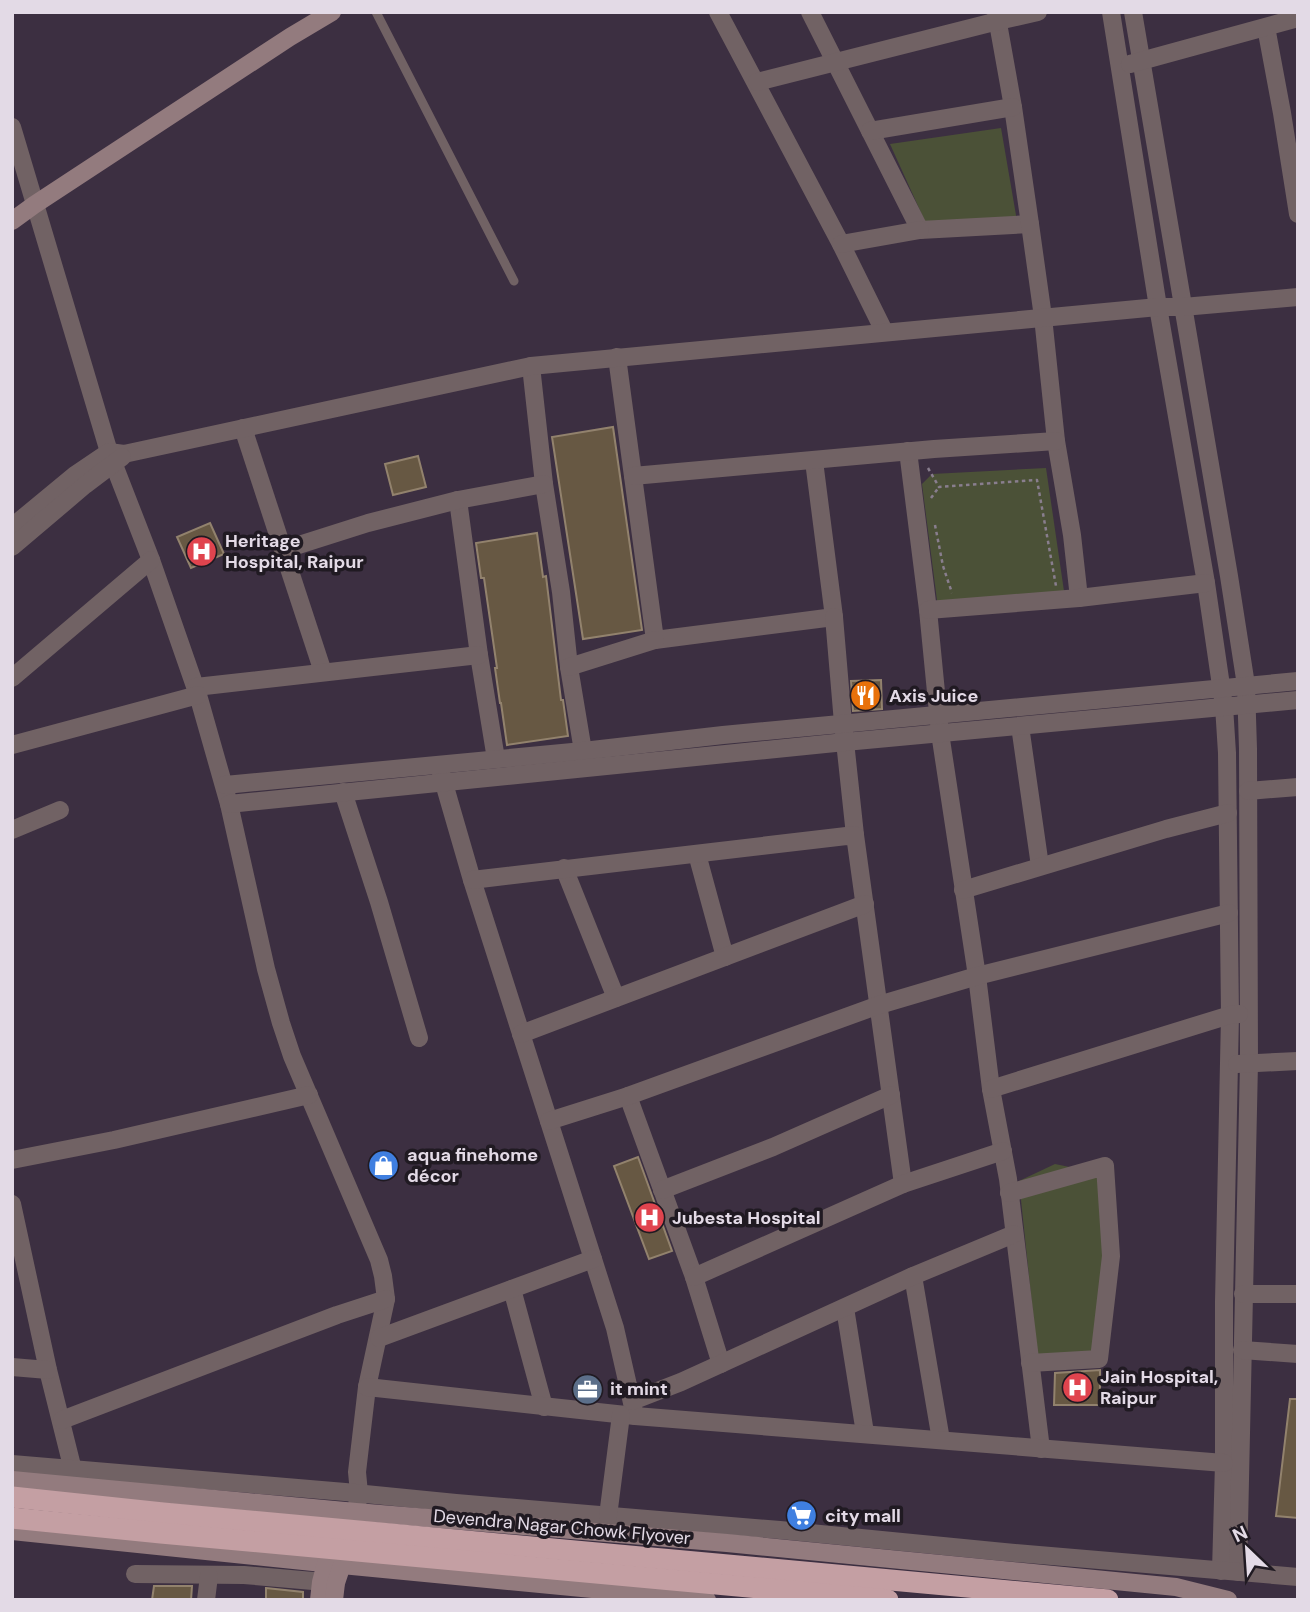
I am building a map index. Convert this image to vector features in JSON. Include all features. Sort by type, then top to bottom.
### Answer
[{"type":"highway","name":"Devendra Nagar Chowk Flyover","points":[[12,1497],[1108,1600]]},
{"type":"highway","points":[[12,1518],[888,1600]]},
{"type":"street","points":[[12,221],[332,12]]},
{"type":"street","points":[[718,12],[757,82],[884,331]]},
{"type":"street","points":[[810,12],[920,230]]},
{"type":"street","points":[[757,82],[997,16],[1038,12]]},
{"type":"street","points":[[1111,12],[1223,697],[1227,753],[1229,913],[1239,1014],[1249,1063],[1242,1350],[1229,1572]]},
{"type":"street","points":[[1133,12],[1246,685],[1248,791],[1239,1014],[1230,1064],[1224,1302],[1224,1463],[1229,1572]]},
{"type":"street","points":[[997,16],[1030,224],[1056,441],[1072,535],[1079,598]]},
{"type":"street","points":[[1120,66],[1298,18]]},
{"type":"street","points":[[1266,27],[1290,111],[1298,214]]},
{"type":"street","points":[[870,131],[1013,107]]},
{"type":"street","points":[[12,127],[34,205],[115,457],[197,691],[225,785],[266,969],[281,1023],[379,1260],[386,1299],[367,1387],[357,1472],[328,1591],[244,1575],[135,1574]]},
{"type":"street","points":[[841,244],[920,230],[1030,224]]},
{"type":"street","points":[[12,527],[75,475],[115,457],[531,366],[884,331],[1298,297]]},
{"type":"street","points":[[617,357],[655,640]]},
{"type":"street","points":[[531,366],[544,484],[583,751]]},
{"type":"street","points":[[243,428],[323,672]]},
{"type":"street","points":[[633,476],[1056,441]]},
{"type":"street","points":[[913,451],[939,724],[991,1089],[1009,1193],[1041,1450]]},
{"type":"street","points":[[12,547],[115,457]]},
{"type":"street","points":[[814,461],[834,617],[855,835],[903,1184]]},
{"type":"street","points":[[283,550],[368,523],[458,500],[544,484]]},
{"type":"street","points":[[458,500],[496,760]]},
{"type":"street","points":[[12,678],[151,560]]},
{"type":"street","points":[[928,610],[1079,598],[1206,583]]},
{"type":"street","points":[[569,667],[655,640],[834,617]]},
{"type":"street","points":[[12,745],[197,691],[323,672],[479,655]]},
{"type":"street","points":[[229,804],[342,792],[496,760],[843,723],[1020,726],[1223,697],[1246,685],[1298,681]]},
{"type":"street","points":[[225,785],[441,773],[845,742],[939,724],[1223,697],[1247,704],[1298,700]]},
{"type":"street","points":[[1020,726],[1040,866]]},
{"type":"street","points":[[441,773],[472,880],[615,1328],[630,1410],[608,1516]]},
{"type":"street","points":[[1248,791],[1298,787]]},
{"type":"street","points":[[342,792],[379,902],[419,1038]]},
{"type":"street","points":[[12,830],[60,810]]},
{"type":"street","points":[[963,890],[1228,813]]},
{"type":"street","points":[[472,880],[855,835]]},
{"type":"street","points":[[697,854],[725,957]]},
{"type":"street","points":[[564,868],[616,998]]},
{"type":"street","points":[[521,1034],[865,904]]},
{"type":"street","points":[[549,1121],[628,1096],[879,1005],[977,976],[1229,913]]},
{"type":"street","points":[[991,1089],[1239,1014]]},
{"type":"street","points":[[1230,1064],[1298,1061]]},
{"type":"street","points":[[12,1160],[114,1140],[309,1095]]},
{"type":"street","points":[[662,1190],[773,1147],[891,1095]]},
{"type":"street","points":[[628,1096],[694,1277],[721,1364]]},
{"type":"street","points":[[694,1277],[903,1184],[1003,1151]]},
{"type":"street","points":[[1009,1193],[1105,1166],[1111,1256],[1099,1359],[1030,1363]]},
{"type":"street","points":[[12,1204],[48,1370],[73,1469]]},
{"type":"street","points":[[630,1410],[681,1382],[913,1276],[1014,1234]]},
{"type":"street","points":[[379,1338],[593,1259]]},
{"type":"street","points":[[913,1276],[941,1440]]},
{"type":"street","points":[[512,1289],[544,1407]]},
{"type":"street","points":[[1243,1294],[1298,1294]]},
{"type":"street","points":[[62,1420],[337,1315],[386,1299]]},
{"type":"street","points":[[845,1308],[864,1433]]},
{"type":"street","points":[[1242,1350],[1298,1354]]},
{"type":"street","points":[[12,1367],[48,1370]]},
{"type":"street","points":[[367,1387],[544,1407],[630,1410],[1041,1450],[1224,1463]]},
{"type":"street","points":[[12,1464],[1298,1577]]},
{"type":"street","points":[[12,1480],[727,1543],[1149,1584],[1176,1587],[1228,1600]]},
{"type":"street","points":[[12,1531],[707,1600]]},
{"type":"street","points":[[206,1600],[209,1576]]},
{"type":"lane","points":[[376,12],[513,281]]},
{"type":"path","points":[[913,451],[939,487]]},
{"type":"path","points":[[939,487],[1037,480],[1056,587]]},
{"type":"path","points":[[930,500],[939,487]]},
{"type":"path","points":[[935,526],[943,566],[954,600]]},
{"type":"green space","points":[[1001,128],[1017,221],[928,228],[890,144]]},
{"type":"green space","points":[[1046,468],[1065,598],[938,608],[922,484],[932,474]]},
{"type":"green space","points":[[1055,1164],[1089,1171],[1111,1185],[1100,1360],[1038,1362],[1019,1181]]},
{"type":"building","points":[[613,427],[642,630],[583,639],[552,437]]},
{"type":"building","points":[[418,456],[426,487],[393,495],[385,464]]},
{"type":"building","points":[[210,523],[224,554],[191,568],[177,537]]},
{"type":"building","points":[[537,533],[543,577],[546,576],[568,736],[507,745],[484,578],[481,578],[476,543]]},
{"type":"building","name":"Axis Juice","points":[[881,680],[882,709],[853,711],[851,681]]},
{"type":"building","points":[[638,1157],[672,1251],[649,1259],[614,1166]]},
{"type":"building","points":[[1100,1370],[1100,1405],[1054,1405],[1055,1373]]},
{"type":"building","points":[[1290,1399],[1298,1399],[1298,1518],[1276,1516]]},
{"type":"building","points":[[154,1586],[192,1586],[191,1600],[152,1600]]},
{"type":"building","points":[[266,1588],[303,1592],[303,1600],[266,1600]]},
{"type":"place","name":"Heritage Hospital, Raipur","points":[[202,551]]},
{"type":"place","name":"Axis Juice","points":[[866,696]]},
{"type":"place","name":"aqua finehome décor","points":[[384,1165]]},
{"type":"place","name":"Jubesta Hospital","points":[[649,1218]]},
{"type":"place","name":"Jain Hospital, Raipur","points":[[1077,1387]]},
{"type":"place","name":"it mint","points":[[587,1389]]},
{"type":"place","name":"city mall","points":[[802,1516]]}]
